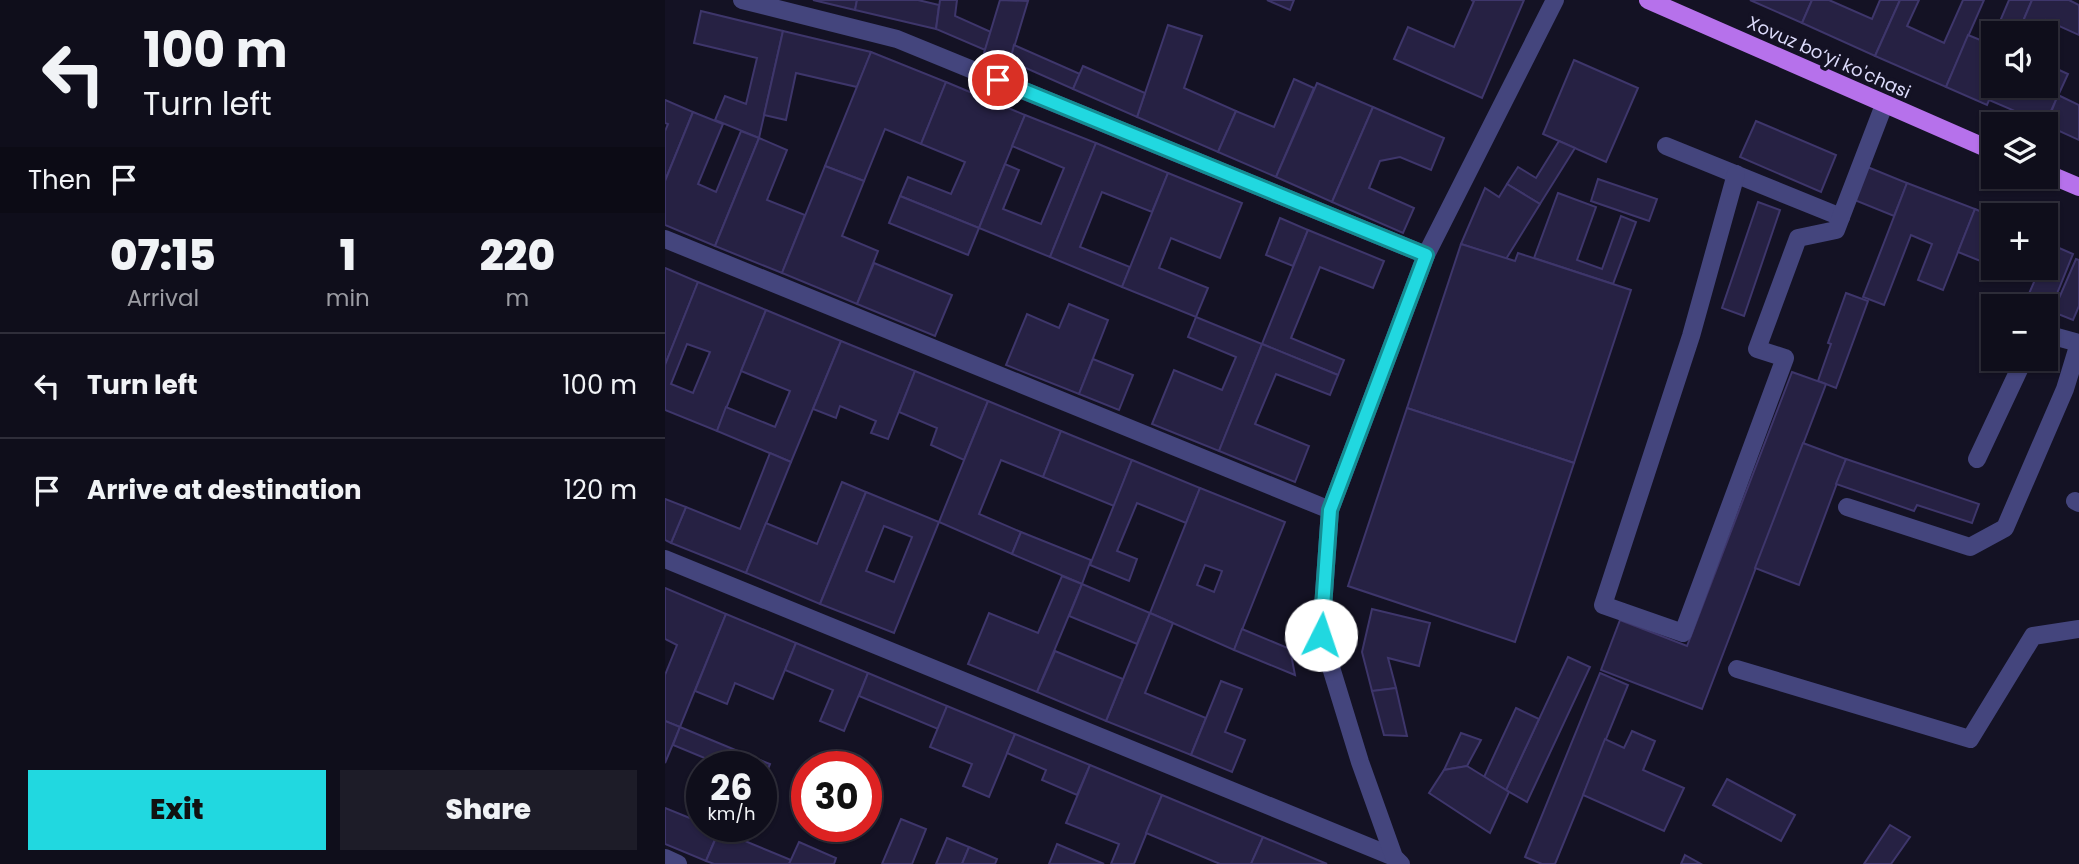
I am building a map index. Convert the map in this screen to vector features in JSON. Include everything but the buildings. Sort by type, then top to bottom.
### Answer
[{"type":"main road","name":"Xovuz bo‘yi ko'chasi","points":[[1648,0],[1981,146]]},
{"type":"main road","points":[[2058,178],[2079,187]]},
{"type":"street","points":[[742,0],[897,39],[1426,255]]},
{"type":"street","points":[[1397,860],[1360,762],[1321,635],[1330,510],[1426,255],[1555,0]]},
{"type":"street","points":[[1736,174],[1691,336],[1603,605],[1683,634],[1785,358],[1757,349],[1798,238],[1836,230],[1884,105]]},
{"type":"street","points":[[1665,145],[1841,217]]},
{"type":"street","points":[[665,239],[1330,510]]},
{"type":"street","points":[[1847,507],[1970,547],[2005,528],[2066,389],[2079,343],[2058,337]]},
{"type":"street","points":[[1977,459],[2018,371]]},
{"type":"street","points":[[665,559],[1397,860]]},
{"type":"street","points":[[1737,669],[1970,739],[2033,636],[2079,629]]},
{"type":"street","points":[[665,858],[678,864]]},
{"type":"route","points":[[998,80],[1426,255],[1330,510],[1321,635]]}]
